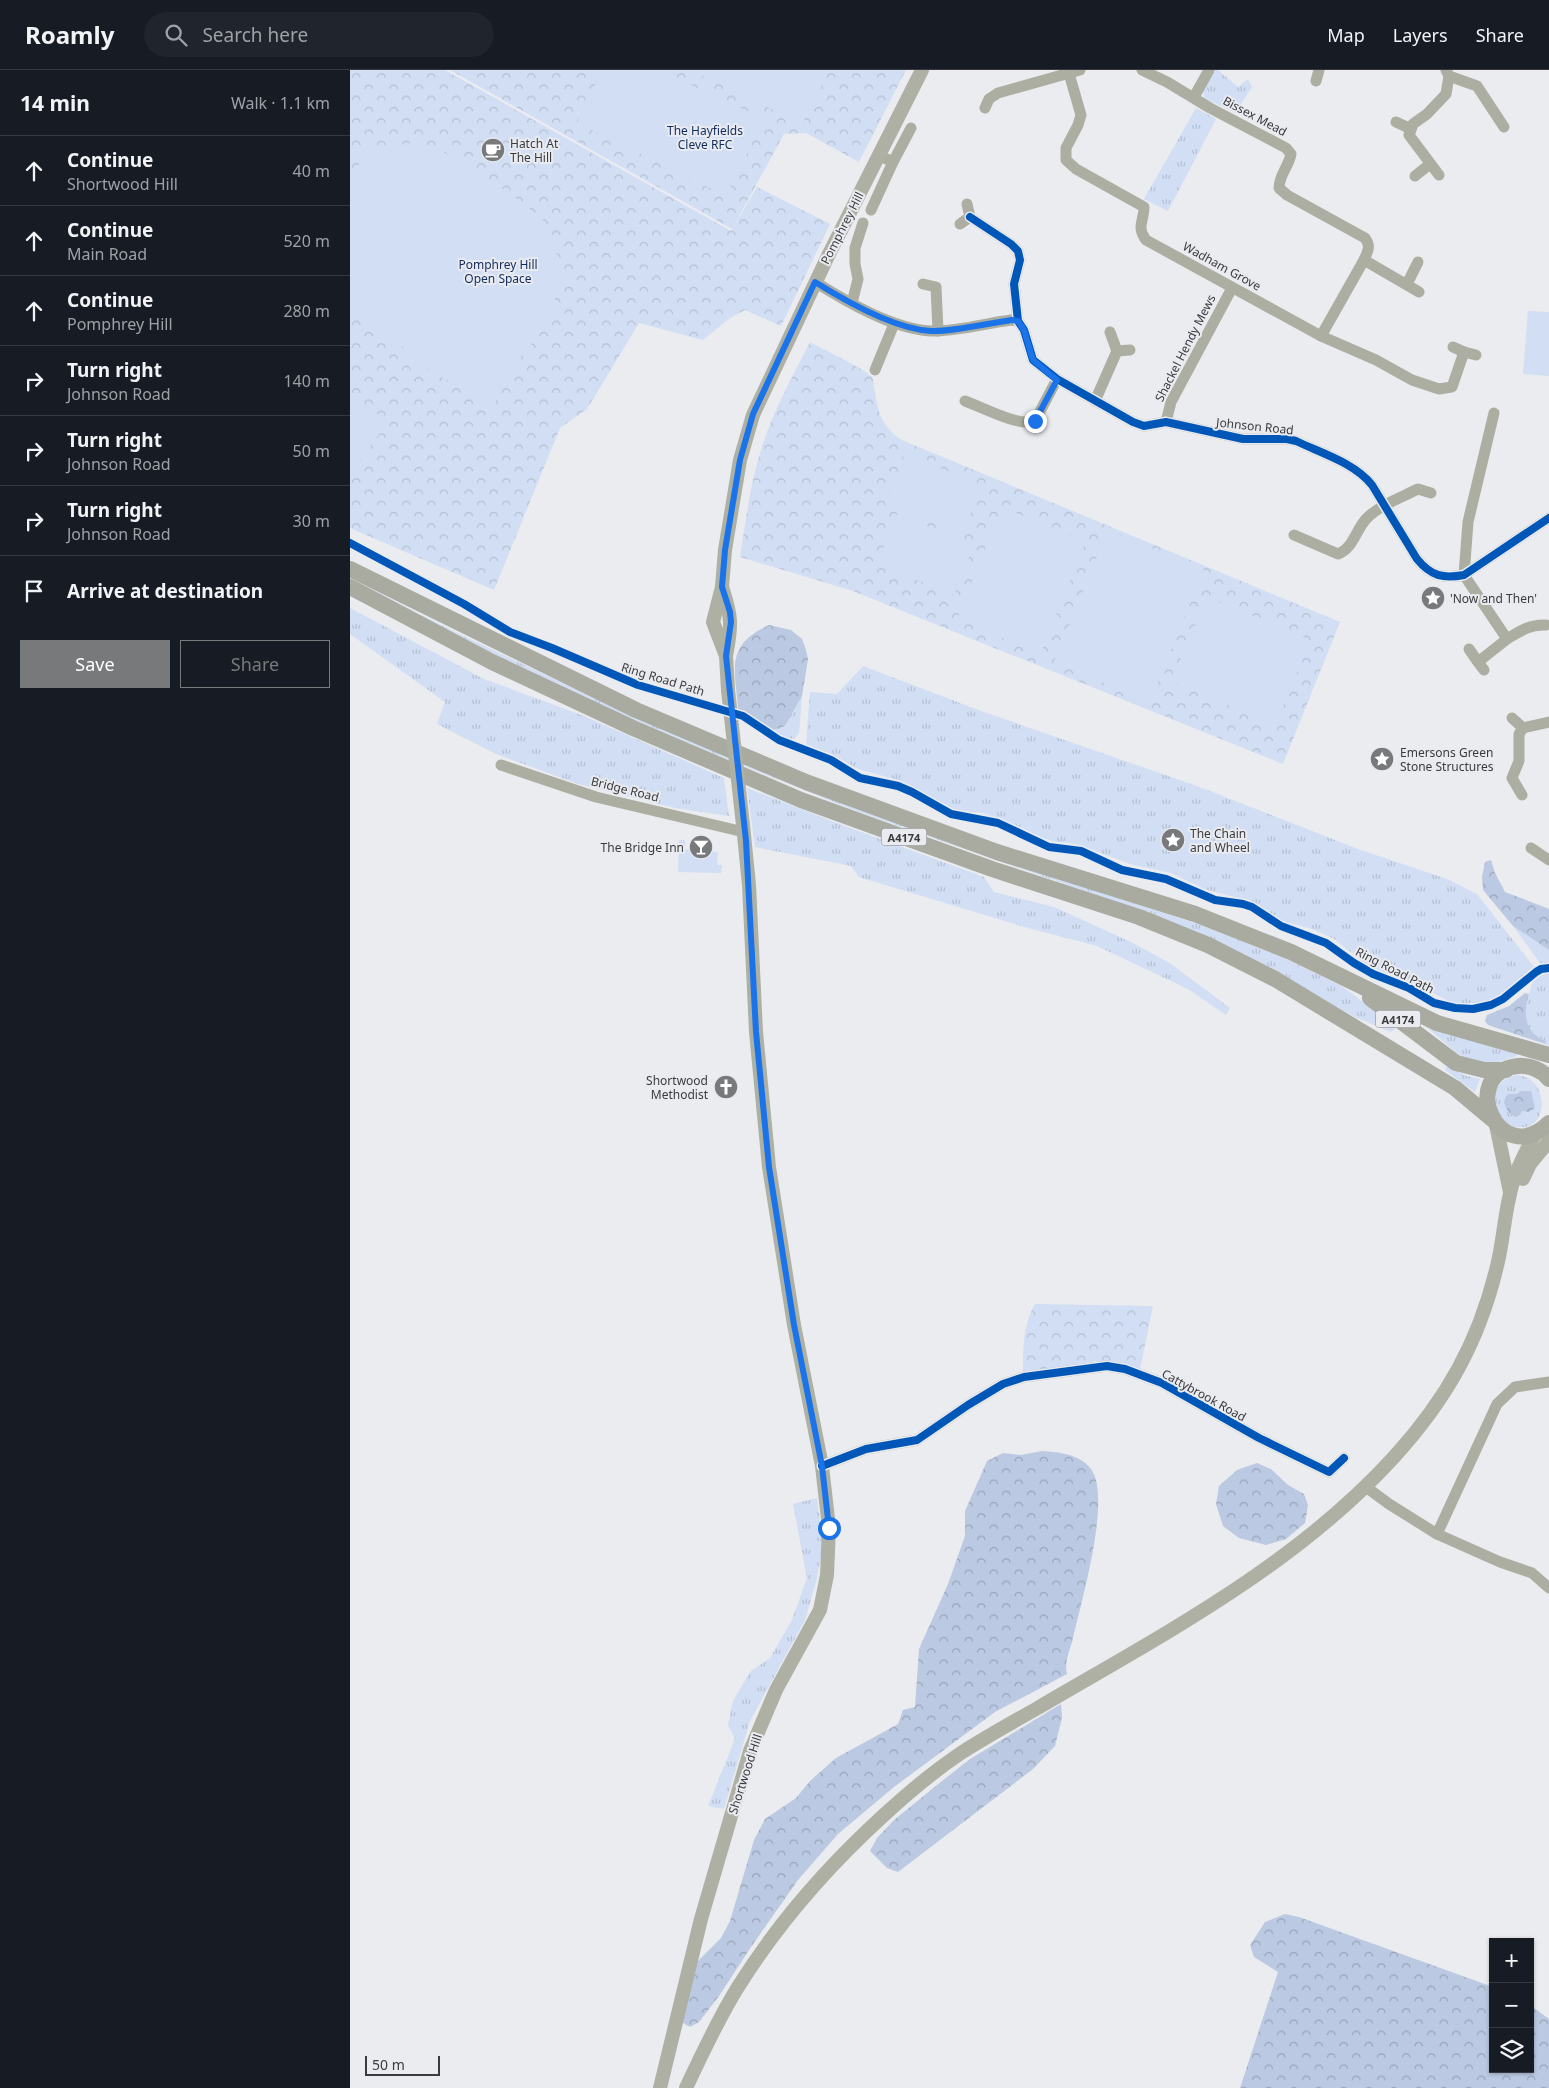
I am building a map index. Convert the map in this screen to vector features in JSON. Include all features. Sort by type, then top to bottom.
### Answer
[{"type":"highway","name":"A4174","points":[[350,569],[636,710],[806,782],[997,852],[1196,914],[1291,952],[1340,975],[1456,1063],[1484,1070],[1506,1070]]},
{"type":"highway","name":"A4174","points":[[350,587],[492,662],[606,716],[801,800],[992,870],[1139,917],[1208,946],[1275,978],[1455,1088],[1494,1122]]},
{"type":"highway","points":[[1340,975],[1438,1023],[1549,1055]]},
{"type":"highway","points":[[1546,1074],[1523,1066],[1506,1070],[1499,1074],[1489,1088],[1487,1104],[1494,1122],[1502,1130],[1515,1135],[1542,1137],[1549,1123]]},
{"type":"main road","name":"Pomphrey Hill","points":[[744,829],[728,690],[726,656],[731,622],[730,612],[722,587],[725,550],[740,460],[753,414],[815,282],[922,70]]},
{"type":"main road","name":"Shortwood Hill","points":[[660,2088],[701,1919],[750,1751],[776,1690],[820,1610],[827,1575],[829,1528],[822,1466],[794,1325],[769,1167],[756,1032],[749,885],[744,829]]},
{"type":"main road","points":[[1494,1122],[1510,1192]]},
{"type":"main road","points":[[686,2088],[716,2026],[766,1944],[821,1876],[896,1804],[960,1753],[1196,1616],[1262,1573],[1324,1525],[1366,1487],[1426,1421],[1450,1386],[1467,1355],[1490,1292],[1503,1236],[1510,1192],[1523,1157],[1542,1137]]},
{"type":"main road","points":[[1503,1236],[1520,1186],[1542,1137]]},
{"type":"street","name":"Bissex Mead","points":[[1142,70],[1286,148],[1291,154],[1290,160],[1279,179],[1279,188],[1287,195],[1365,238],[1369,243],[1369,249],[1364,260],[1321,336]]},
{"type":"street","points":[[1194,97],[1210,70]]},
{"type":"street","name":"Wadham Grove","points":[[985,108],[989,99],[998,93],[1073,71],[1081,115],[1078,126],[1066,148],[1066,160],[1076,169],[1144,207],[1140,224],[1141,233],[1146,240],[1321,336],[1376,360],[1412,380],[1439,389],[1452,387],[1458,350],[1476,355]]},
{"type":"street","points":[[1439,175],[1409,135],[1413,124],[1427,114],[1446,94],[1448,73],[1477,86],[1504,126]]},
{"type":"street","points":[[1396,122],[1411,129]]},
{"type":"street","name":"Pomphrey Hill","points":[[870,210],[911,128]]},
{"type":"street","points":[[878,155],[893,162]]},
{"type":"street","points":[[1415,176],[1430,164]]},
{"type":"street","name":"Johnson Road","points":[[967,204],[965,221],[1011,244],[1018,251],[1020,260],[1014,284],[1018,321],[1024,330],[1033,360],[1057,380],[1095,402],[1144,426],[1166,422],[1243,438],[1296,441],[1353,468],[1366,478],[1417,560],[1425,569],[1440,577],[1450,578],[1464,575],[1549,518]]},
{"type":"street","points":[[852,303],[858,279],[855,264],[855,248],[863,223]]},
{"type":"street","points":[[1364,260],[1419,292]]},
{"type":"street","points":[[1407,284],[1418,262]]},
{"type":"street","points":[[815,282],[894,324],[911,329],[938,331],[1012,320],[1018,321]]},
{"type":"street","points":[[923,284],[941,286],[938,331]]},
{"type":"street","name":"Shackel Hendy Mews","points":[[1166,422],[1171,402],[1232,288]]},
{"type":"street","points":[[875,370],[894,324]]},
{"type":"street","points":[[1095,402],[1117,351],[1110,332]]},
{"type":"street","points":[[1117,351],[1130,350]]},
{"type":"street","points":[[965,401],[1017,421],[1035,421],[1057,380]]},
{"type":"street","points":[[1494,413],[1468,522],[1464,575],[1507,639]]},
{"type":"street","points":[[1294,535],[1331,553],[1345,552],[1367,517],[1418,489],[1431,493]]},
{"type":"street","points":[[1469,650],[1481,666],[1507,639],[1536,624],[1546,625]]},
{"type":"street","points":[[1512,718],[1523,728]]},
{"type":"street","points":[[1522,796],[1507,777],[1519,761],[1519,734],[1523,728],[1549,722]]},
{"type":"street","name":"Bridge Road","points":[[501,765],[596,797],[744,829]]},
{"type":"street","points":[[1531,848],[1549,860]]},
{"type":"street","name":"Cattybrook Road","points":[[822,1466],[866,1449],[917,1440],[968,1405],[1003,1384],[1024,1377],[1107,1366],[1125,1369],[1162,1384],[1259,1438],[1329,1472],[1344,1458]]},
{"type":"street","points":[[1437,1534],[1497,1404],[1515,1387],[1549,1382]]},
{"type":"street","points":[[1366,1487],[1388,1504],[1437,1534],[1500,1562],[1532,1573],[1549,1588]]},
{"type":"green space","name":"Pomphrey Hill Open Space","points":[[350,70],[445,70],[731,231],[757,187],[830,224],[781,326],[745,310],[730,318],[703,340],[639,323],[587,409],[560,428],[494,590],[350,528]]},
{"type":"green space","name":"The Hayfields Cleve RFC","points":[[450,70],[906,70],[859,162],[806,133],[784,134],[732,229]]},
{"type":"green space","points":[[602,70],[659,70],[764,119],[726,196],[577,123]]},
{"type":"green space","points":[[691,70],[829,70],[802,124]]},
{"type":"green space","points":[[1215,70],[1218,70],[1238,87],[1248,79],[1252,87],[1235,113],[1204,98],[1203,90]]},
{"type":"green space","points":[[1196,108],[1216,119],[1168,211],[1144,199]]},
{"type":"green space","points":[[371,142],[386,151],[402,145],[420,143],[448,154],[487,178],[525,205],[550,230],[556,247],[558,270],[567,275],[556,294],[555,302],[539,335],[521,356],[493,406],[411,360],[414,354],[350,312],[350,181]]},
{"type":"green space","points":[[1528,311],[1549,312],[1549,376],[1523,374]]},
{"type":"green space","points":[[810,342],[854,365],[872,377],[876,401],[883,421],[891,432],[904,441],[1340,622],[1283,764],[853,591],[740,557],[751,488],[762,447],[778,407]]},
{"type":"green space","points":[[350,393],[388,422],[350,473]]},
{"type":"green space","points":[[905,454],[982,485],[962,535],[885,504]]},
{"type":"green space","points":[[1002,507],[1086,541],[1041,653],[957,619]]},
{"type":"green space","points":[[897,514],[974,545],[954,595],[877,564]]},
{"type":"green space","points":[[1108,530],[1204,570],[1150,702],[1054,662]]},
{"type":"green space","points":[[350,578],[449,629],[613,707],[1057,878],[1201,925],[1278,955],[1340,985],[1381,1015],[1395,1029],[1391,1032],[1355,1017],[1310,993],[1127,906],[856,811],[609,709],[458,638],[350,581]]},
{"type":"green space","points":[[1207,597],[1310,640],[1276,724],[1171,682]]},
{"type":"green space","points":[[350,608],[484,679],[584,716],[724,778],[729,816],[675,808],[578,784],[496,754],[437,724],[445,702],[350,634]]},
{"type":"green space","points":[[769,625],[791,630],[802,639],[808,659],[802,696],[785,726],[770,731],[738,709],[735,681],[736,659],[739,650],[745,641]]},
{"type":"green space","points":[[863,666],[981,711],[1197,786],[1358,849],[1447,879],[1477,894],[1534,967],[1499,998],[1487,1003],[1453,1003],[1403,978],[1382,972],[1363,962],[1334,939],[1312,929],[1282,921],[1238,898],[1204,889],[1171,873],[1133,865],[1076,844],[1052,841],[1037,836],[1023,828],[983,813],[956,810],[901,781],[858,769],[835,756],[806,745],[810,692],[837,694]]},
{"type":"green space","points":[[802,696],[799,733],[791,742],[770,731],[785,726]]},
{"type":"green space","points":[[747,788],[984,877],[994,892],[1054,907],[1133,943],[1171,964],[1230,1008],[1226,1015],[1188,989],[1097,946],[1021,926],[859,877],[851,866],[755,847]]},
{"type":"green space","points":[[679,840],[685,840],[685,849],[718,852],[717,865],[722,865],[721,873],[678,872]]},
{"type":"green space","points":[[1491,860],[1495,873],[1505,892],[1549,909],[1549,950],[1513,926],[1483,890],[1482,877],[1485,862]]},
{"type":"green space","points":[[1513,926],[1549,950],[1549,965],[1540,963]]},
{"type":"green space","points":[[1543,973],[1549,973],[1549,1046],[1545,1044],[1546,1041],[1529,1030],[1525,1014],[1533,979]]},
{"type":"green space","points":[[1525,993],[1529,994],[1526,1016],[1529,1028],[1539,1038],[1546,1041],[1545,1044],[1488,1025],[1485,1021],[1487,1015],[1509,1006]]},
{"type":"green space","points":[[1425,1026],[1517,1051],[1517,1056],[1491,1064],[1464,1059]]},
{"type":"green space","points":[[1447,1066],[1467,1076],[1480,1079],[1475,1092],[1445,1070]]},
{"type":"green space","points":[[1516,1075],[1527,1078],[1535,1084],[1540,1092],[1542,1101],[1541,1111],[1538,1119],[1532,1125],[1523,1127],[1509,1126],[1498,1118],[1495,1091],[1504,1081]]},
{"type":"green space","points":[[1521,1091],[1531,1091],[1535,1108],[1529,1112],[1522,1111],[1520,1115],[1515,1117],[1509,1113],[1504,1103],[1505,1098],[1508,1094],[1517,1094]]},
{"type":"green space","points":[[1035,1304],[1153,1306],[1140,1369],[1098,1361],[1023,1373],[1026,1329]]},
{"type":"green space","points":[[1042,1451],[1062,1453],[1081,1460],[1091,1469],[1097,1483],[1097,1526],[1088,1576],[1067,1660],[1067,1674],[995,1712],[894,1787],[838,1834],[798,1880],[719,1996],[699,2022],[690,2027],[683,2023],[684,2009],[694,1965],[721,1938],[730,1921],[754,1840],[765,1819],[796,1798],[810,1781],[836,1758],[898,1724],[903,1710],[915,1707],[919,1649],[948,1584],[965,1536],[965,1511],[987,1461],[1003,1453],[1021,1455]]},
{"type":"green space","points":[[1257,1463],[1271,1469],[1288,1485],[1304,1494],[1308,1505],[1305,1523],[1286,1539],[1266,1545],[1239,1538],[1223,1526],[1216,1504],[1219,1486],[1237,1470]]},
{"type":"green space","points":[[817,1498],[823,1546],[816,1582],[805,1620],[750,1721],[724,1809],[708,1806],[735,1739],[728,1725],[733,1701],[750,1672],[770,1658],[792,1620],[807,1578],[793,1504]]},
{"type":"green space","points":[[1061,1704],[1062,1718],[1055,1746],[1033,1769],[898,1872],[887,1868],[870,1851],[877,1838],[894,1820],[970,1759]]},
{"type":"green space","points":[[1285,1914],[1299,1917],[1489,1986],[1489,2073],[1534,2073],[1534,2008],[1549,2019],[1549,2088],[1240,2088],[1278,1972],[1254,1957],[1250,1945],[1265,1922]]},
{"type":"cycle path","points":[[970,217],[1011,244],[1018,251],[1020,260],[1014,284],[1018,321],[1024,330],[1033,360],[1057,379],[1133,422],[1144,426],[1166,422],[1243,439],[1287,439],[1337,459],[1365,477],[1372,485],[1417,559],[1432,573],[1438,575],[1450,577],[1464,575],[1549,518]]},
{"type":"cycle path","name":"Ring Road Path","points":[[350,543],[464,604],[510,632],[638,685],[743,716],[779,740],[831,760],[860,778],[898,786],[912,792],[951,814],[998,823],[1049,847],[1081,851],[1122,870],[1166,879],[1215,900],[1252,907],[1281,926],[1326,943],[1373,974],[1409,988],[1434,1003],[1455,1008],[1473,1009],[1491,1005],[1503,999],[1536,972],[1549,968]]},
{"type":"cycle path","points":[[822,1466],[866,1449],[917,1440],[968,1405],[1003,1384],[1024,1377],[1107,1366],[1125,1369],[1162,1383],[1259,1438],[1329,1472],[1344,1458]]},
{"type":"place","name":"Hatch At The Hill","points":[[493,150]]},
{"type":"place","name":"'Now and Then'","points":[[1433,598]]},
{"type":"place","name":"Emersons Green Stone Structures","points":[[1382,759]]},
{"type":"place","name":"The Chain and Wheel","points":[[1173,840]]},
{"type":"place","name":"The Bridge Inn","points":[[701,847]]},
{"type":"place","name":"Shortwood Methodist","points":[[726,1087]]},
{"type":"route","points":[[829,1528],[822,1466],[794,1325],[769,1167],[756,1032],[746,841],[728,690],[726,656],[731,622],[730,612],[722,587],[725,550],[740,460],[753,414],[815,282],[894,324],[911,329],[938,331],[1012,320],[1018,321],[1024,330],[1025,340],[1033,360],[1057,380],[1035,421]]}]
